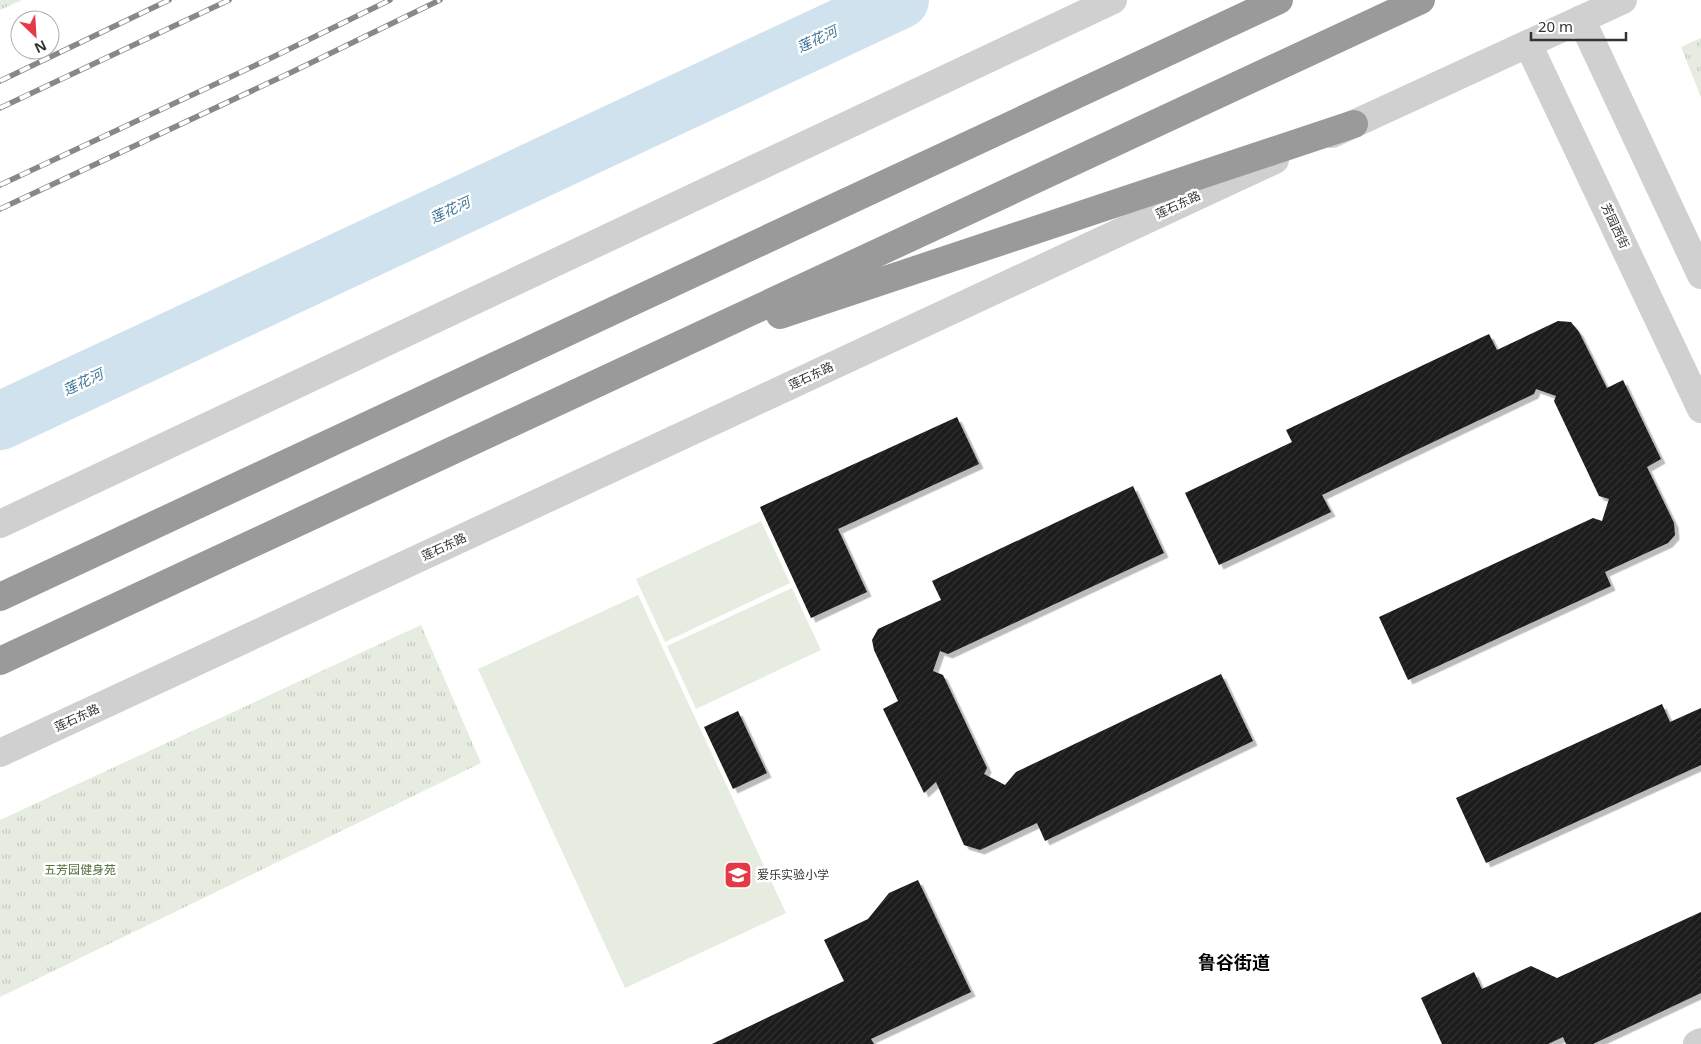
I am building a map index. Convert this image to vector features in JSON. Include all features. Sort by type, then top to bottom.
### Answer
[{"type":"highway","points":[[0,597],[1279,0]]},
{"type":"highway","points":[[0,661],[1421,0]]},
{"type":"highway","points":[[655,356],[1354,124]]},
{"type":"street","points":[[0,524],[1113,0]]},
{"type":"street","name":"莲石东路","points":[[0,753],[1622,0]]},
{"type":"street","points":[[1581,19],[1701,275]]},
{"type":"street","name":"芳园西街","points":[[1528,44],[1701,409]]},
{"type":"street","points":[[1697,1044],[1701,1042]]},
{"type":"green space","points":[[0,0],[22,0],[0,10]]},
{"type":"green space","points":[[1701,38],[1701,97],[1681,47]]},
{"type":"green space","points":[[761,521],[790,583],[665,642],[636,579]]},
{"type":"green space","points":[[792,588],[821,650],[696,709],[667,646]]},
{"type":"green space","points":[[638,595],[786,913],[625,988],[478,669]]},
{"type":"green space","name":"五芳园健身苑","points":[[421,625],[481,763],[0,997],[0,820]]},
{"type":"building","points":[[1558,321],[1571,322],[1579,332],[1607,388],[1623,380],[1661,459],[1647,467],[1674,523],[1675,535],[1668,543],[1605,572],[1611,586],[1408,680],[1379,617],[1593,518],[1602,521],[1609,499],[1599,496],[1554,401],[1556,396],[1536,389],[1534,394],[1322,495],[1331,512],[1219,565],[1185,493],[1292,442],[1286,430],[1489,334],[1497,350]]},
{"type":"building","points":[[957,417],[979,464],[838,529],[867,592],[811,618],[760,507]]},
{"type":"building","points":[[1133,486],[1164,553],[948,654],[940,651],[933,671],[943,675],[987,768],[984,774],[1005,785],[1016,772],[1221,674],[1253,741],[1045,841],[1037,823],[980,850],[964,845],[936,782],[924,793],[883,709],[898,701],[874,650],[872,640],[878,629],[941,600],[932,581]]},
{"type":"building","points":[[1662,704],[1670,722],[1701,708],[1701,765],[1486,863],[1456,798]]},
{"type":"building","points":[[738,711],[767,773],[733,789],[704,727]]},
{"type":"building","points":[[918,880],[971,992],[871,1039],[874,1044],[712,1044],[844,981],[824,940],[868,919],[889,893]]},
{"type":"building","points":[[1701,912],[1701,993],[1593,1044],[1566,1044],[1563,1037],[1548,1044],[1442,1044],[1421,998],[1474,972],[1482,989],[1531,966],[1557,978]]},
{"type":"waterway","name":"莲花河","points":[[0,421],[900,0]]},
{"type":"railway","points":[[0,81],[169,0]]},
{"type":"railway","points":[[0,108],[229,0]]},
{"type":"railway","points":[[0,185],[390,0]]},
{"type":"railway","points":[[0,209],[292,72],[440,0]]},
{"type":"place","name":"爱乐实验小学","points":[[738,875]]},
{"type":"district","name":"鲁谷街道","points":[[1234,963]]}]
